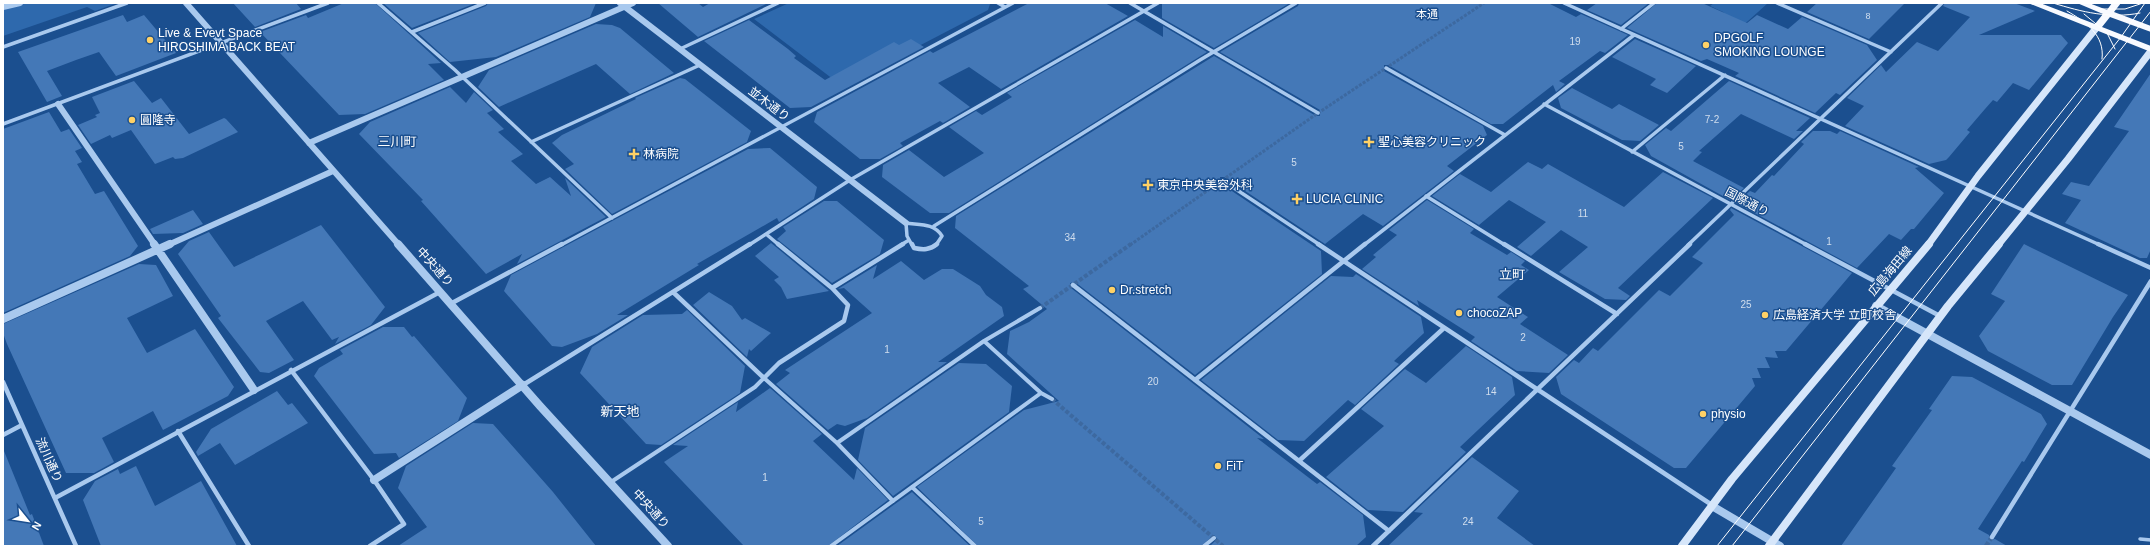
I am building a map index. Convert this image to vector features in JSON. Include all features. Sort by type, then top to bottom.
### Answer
[{"type":"highway","points":[[2032,3],[2151,50]]},
{"type":"highway","points":[[2081,3],[2151,29]]},
{"type":"highway","points":[[2097,28],[2110,14],[2117,3]]},
{"type":"main road","name":"広島海田線","points":[[1682,546],[1732,479],[1941,229],[1971,186],[2097,28]]},
{"type":"main road","points":[[1774,544],[1941,316],[2151,50]]},
{"type":"street","points":[[3,7],[20,3]]},
{"type":"street","points":[[3,47],[128,3]]},
{"type":"street","name":"中央通り","points":[[186,3],[440,292],[452,303],[523,385],[668,546]]},
{"type":"street","points":[[3,124],[328,3]]},
{"type":"street","points":[[378,3],[462,77],[612,218]]},
{"type":"street","points":[[412,32],[485,3]]},
{"type":"street","points":[[309,143],[462,77],[622,5],[633,3]]},
{"type":"street","points":[[680,49],[778,3]]},
{"type":"street","points":[[998,3],[1005,7]]},
{"type":"street","points":[[452,303],[782,128],[1013,3]]},
{"type":"street","points":[[1130,3],[1318,113]]},
{"type":"street","points":[[374,480],[556,363],[674,294],[850,180],[1158,3]]},
{"type":"street","points":[[934,226],[1213,52],[1296,3]]},
{"type":"street","points":[[1564,3],[2026,210],[2151,268]]},
{"type":"street","points":[[1620,28],[1654,3]]},
{"type":"street","points":[[1777,3],[1891,52]]},
{"type":"street","points":[[1373,546],[1942,3]]},
{"type":"street","name":"並木通り","points":[[622,5],[906,223]]},
{"type":"street","points":[[1195,380],[1426,196],[1634,35]]},
{"type":"street","points":[[531,142],[700,65]]},
{"type":"street","points":[[1386,68],[1505,135]]},
{"type":"street","points":[[1632,152],[1725,75]]},
{"type":"street","points":[[58,104],[159,249],[254,390]]},
{"type":"street","name":"国際通り","points":[[1544,104],[1941,316]]},
{"type":"street","points":[[3,319],[333,171]]},
{"type":"street","points":[[1222,180],[1712,506],[1774,544]]},
{"type":"street","points":[[1426,196],[1617,314]]},
{"type":"street","points":[[906,223],[934,226],[940,230],[942,236],[939,244],[930,249],[914,248],[909,240],[906,223]]},
{"type":"street","points":[[611,482],[755,387],[779,363],[844,321],[848,304],[832,288],[766,234]]},
{"type":"street","points":[[832,288],[909,240]]},
{"type":"street","points":[[1992,537],[2151,281]]},
{"type":"street","points":[[1073,285],[1300,460],[1389,531]]},
{"type":"street","points":[[55,498],[291,370],[440,292]]},
{"type":"street","points":[[674,294],[764,378],[837,443],[893,501]]},
{"type":"street","points":[[1876,306],[1927,335],[2151,455]]},
{"type":"street","points":[[837,443],[984,341],[1040,308]]},
{"type":"street","points":[[1300,460],[1444,328]]},
{"type":"street","points":[[984,341],[1041,393],[1052,399]]},
{"type":"street","points":[[291,370],[374,480],[404,524],[370,546]]},
{"type":"street","name":"流川通り","points":[[3,382],[76,546]]},
{"type":"street","points":[[831,546],[1041,393]]},
{"type":"street","points":[[3,435],[22,425]]},
{"type":"street","points":[[178,431],[248,546]]},
{"type":"street","points":[[912,487],[975,546]]},
{"type":"street","points":[[1204,546],[1214,538]]},
{"type":"lane","points":[[2140,540],[2151,540]]},
{"type":"shaded area","points":[[3,3],[117,3],[95,11],[87,7],[3,36]]},
{"type":"shaded area","points":[[789,3],[990,4],[988,10],[842,86],[754,19]]},
{"type":"shaded area","points":[[1714,3],[1768,3],[1738,30],[1723,12],[1710,6]]},
{"type":"building","points":[[233,3],[296,3],[301,9],[255,27]]},
{"type":"building","points":[[344,3],[375,3],[441,63],[428,64],[444,80],[365,114],[339,115],[260,32],[306,15],[308,18]]},
{"type":"building","points":[[383,3],[476,3],[412,28]]},
{"type":"building","points":[[488,3],[596,3],[590,17],[496,57],[450,62],[418,33],[486,6]]},
{"type":"building","points":[[658,3],[698,3],[703,7],[710,3],[768,3],[698,37]]},
{"type":"building","points":[[1029,3],[1105,3],[1128,16],[1001,89],[969,67],[938,83],[970,107],[943,123],[940,121],[900,143],[903,146],[880,159],[860,159],[814,122],[817,112],[930,51],[933,53]]},
{"type":"building","points":[[1162,3],[1290,3],[1214,48],[1162,18]]},
{"type":"building","points":[[1299,3],[1548,3],[1576,17],[1581,14],[1628,35],[1605,53],[1600,51],[1559,81],[1565,84],[1556,92],[1553,85],[1503,124],[1491,124],[1388,65],[1384,65],[1384,71],[1483,126],[1487,135],[1447,166],[1454,171],[1383,226],[1363,214],[1325,244],[1224,177],[1220,177],[1220,183],[1321,251],[1322,274],[1195,375],[1075,282],[1070,283],[1071,288],[1264,439],[1257,438],[1317,484],[1320,482],[1363,515],[1366,537],[1356,546],[1210,546],[1217,539],[1214,535],[1201,546],[978,546],[917,487],[1024,410],[1059,401],[1007,354],[1010,331],[1029,322],[1047,309],[1023,289],[1029,286],[955,228],[956,216],[1214,56],[1316,116],[1320,116],[1320,110],[1220,52],[1298,6]]},
{"type":"building","points":[[1597,3],[1649,3],[1621,25],[1587,10]]},
{"type":"building","points":[[1657,3],[1702,3],[1747,23],[1757,15],[1788,29],[1802,17],[1867,45],[1877,60],[1840,95],[1836,93],[1815,113],[1735,76],[1739,73],[1707,59],[1701,61],[1627,28]]},
{"type":"building","points":[[1817,3],[1905,3],[1869,39],[1807,12]]},
{"type":"building","points":[[1945,3],[2014,3],[2035,11],[1979,35],[2061,35],[2068,43],[2029,90],[2013,83],[1997,102],[1993,100],[1985,109],[1967,130],[1970,132],[1946,160],[1929,164],[1845,126],[1864,106],[1847,98],[1881,65],[1886,72],[1917,42],[1938,51],[1970,17],[1943,6]]},
{"type":"building","points":[[123,15],[127,22],[144,15],[176,53],[116,76],[99,52],[47,71],[62,96],[47,102],[18,52]]},
{"type":"building","points":[[749,20],[788,49],[796,56],[794,58],[825,80],[894,42],[899,45],[911,39],[924,47],[811,107],[790,108],[704,41]]},
{"type":"building","points":[[1135,20],[1163,37],[1163,26],[1207,52],[949,213],[930,213],[882,177],[883,165],[909,150],[944,177],[984,153],[949,127],[976,111],[982,115],[1012,97],[1007,93]]},
{"type":"building","points":[[596,24],[612,25],[620,28],[674,73],[630,94],[596,64],[499,107],[478,87],[489,70]]},
{"type":"building","points":[[1635,39],[1696,66],[1667,93],[1650,85],[1656,79],[1612,57]]},
{"type":"building","points":[[2151,73],[2151,249],[2147,258],[2140,258],[2065,223],[2081,200],[2062,194],[2071,182],[2089,186],[2129,131],[2114,127]]},
{"type":"building","points":[[680,78],[685,79],[751,131],[747,142],[612,214],[565,169],[574,164],[552,143],[562,135],[636,99],[635,98]]},
{"type":"building","name":"圓隆寺","points":[[134,81],[152,103],[161,98],[189,134],[224,118],[238,132],[183,158],[175,159],[173,157],[155,164],[131,130],[112,138],[110,135],[91,144],[78,125],[97,117],[95,115],[100,113],[92,97]]},
{"type":"building","points":[[1729,81],[1810,118],[1796,131],[1803,131],[1794,139],[1741,114],[1699,151],[1702,152],[1693,161],[1744,188],[1730,200],[1651,156],[1645,145],[1666,128],[1671,131]]},
{"type":"building","points":[[450,87],[466,103],[474,92],[493,110],[487,113],[504,129],[498,132],[523,154],[511,161],[536,184],[550,177],[571,196],[565,178],[606,217],[517,264],[522,254],[486,274],[421,201],[423,200],[359,134],[370,122]]},
{"type":"building","points":[[1572,88],[1612,109],[1619,104],[1659,125],[1640,141],[1622,140],[1561,108],[1558,98]]},
{"type":"building","points":[[49,112],[61,132],[69,129],[82,148],[75,151],[82,162],[77,164],[95,194],[104,191],[138,246],[130,256],[3,313],[3,129]]},
{"type":"building","points":[[1813,131],[1830,131],[1837,134],[1840,131],[1919,167],[1915,168],[1944,193],[1914,229],[1911,229],[1901,240],[1889,234],[1857,268],[1736,203],[1750,191],[1755,193],[1772,175],[1774,176],[1804,144],[1801,142]]},
{"type":"building","points":[[770,148],[817,187],[814,199],[779,222],[777,218],[697,264],[699,265],[617,315],[628,315],[597,334],[562,347],[552,346],[504,291],[511,275],[748,149]]},
{"type":"building","points":[[1528,162],[1542,169],[1548,164],[1624,207],[1663,172],[1713,198],[1618,288],[1630,296],[1626,300],[1605,299],[1559,272],[1588,247],[1561,230],[1531,256],[1517,247],[1546,222],[1509,200],[1479,225],[1432,196],[1460,174],[1491,192]]},
{"type":"building","points":[[1427,200],[1474,229],[1470,233],[1507,255],[1511,252],[1525,261],[1521,265],[1529,270],[1497,297],[1528,317],[1520,324],[1568,355],[1549,373],[1517,371],[1471,341],[1475,337],[1417,300],[1419,306],[1362,269],[1376,257],[1373,255],[1397,235],[1389,230]]},
{"type":"building","points":[[824,201],[837,201],[884,240],[880,254],[832,283],[777,239],[786,231],[783,227]]},
{"type":"building","points":[[1731,208],[1852,273],[1786,351],[1775,351],[1778,358],[1765,357],[1770,368],[1757,368],[1761,378],[1752,378],[1755,386],[1686,468],[1674,468],[1561,394],[1556,377],[1574,360],[1579,363],[1593,348],[1598,351],[1659,290],[1670,296],[1703,263],[1692,257],[1734,215],[1730,210]]},
{"type":"building","points":[[193,210],[203,224],[183,233],[153,234],[150,229]]},
{"type":"building","points":[[321,225],[385,307],[371,325],[335,344],[339,337],[332,340],[303,301],[266,321],[294,360],[269,373],[260,372],[218,318],[221,316],[178,254],[189,241],[209,232],[234,267]]},
{"type":"building","points":[[771,243],[829,291],[787,299],[781,287],[774,280],[779,277],[755,256]]},
{"type":"building","points":[[2024,244],[2128,295],[2072,385],[2052,385],[1988,351],[1979,336],[2005,301],[1991,294]]},
{"type":"building","points":[[901,261],[924,280],[942,269],[953,269],[980,286],[986,295],[1002,307],[1004,316],[938,362],[947,362],[867,418],[845,426],[837,424],[828,430],[776,384],[790,373],[785,370],[872,313],[844,288],[838,289],[877,265],[873,279]]},
{"type":"building","points":[[139,264],[156,265],[173,296],[127,318],[147,353],[195,329],[234,387],[228,396],[163,430],[153,411],[102,438],[114,462],[94,473],[66,473],[7,344],[3,333],[3,324]]},
{"type":"building","points":[[1356,274],[1421,317],[1424,333],[1394,361],[1399,364],[1355,405],[1348,400],[1304,441],[1278,440],[1201,380],[1331,276],[1353,277]]},
{"type":"building","points":[[709,292],[732,306],[742,320],[745,318],[771,333],[751,351],[749,349],[747,357],[693,305]]},
{"type":"building","points":[[687,310],[745,366],[740,393],[661,445],[646,444],[580,373],[592,347],[643,315],[682,314]]},
{"type":"building","points":[[383,327],[404,327],[412,337],[414,336],[467,398],[458,421],[399,458],[396,453],[374,454],[314,376],[319,368],[343,354],[340,350]]},
{"type":"building","points":[[1466,346],[1512,377],[1515,395],[1460,447],[1466,452],[1403,512],[1368,510],[1326,477],[1384,426],[1361,409],[1405,369],[1426,383]]},
{"type":"building","points":[[959,363],[986,364],[1012,386],[1009,412],[893,496],[858,460],[865,428]]},
{"type":"building","points":[[1952,376],[1972,377],[2041,414],[2047,424],[2024,462],[2022,461],[1978,529],[1989,535],[1990,540],[1995,539],[2007,546],[1841,546],[1896,468],[1892,466],[1932,410],[1929,409]]},
{"type":"building","points":[[770,388],[822,434],[813,441],[854,480],[857,468],[888,500],[828,546],[744,546],[664,462],[688,446],[673,445],[738,402],[736,412]]},
{"type":"building","points":[[277,391],[288,405],[292,403],[308,423],[235,465],[220,443],[198,456],[196,452],[211,429]]},
{"type":"building","points":[[473,423],[493,424],[553,492],[596,546],[398,546],[427,527],[398,488],[406,466]]},
{"type":"building","points":[[4,451],[30,515],[32,514],[44,546],[3,546]]},
{"type":"building","points":[[1472,457],[1519,491],[1497,518],[1535,546],[1388,546],[1423,513],[1414,512]]},
{"type":"building","points":[[136,466],[155,506],[201,481],[237,546],[101,546],[83,500],[95,481],[118,469],[120,474]]},
{"type":"building","points":[[912,492],[970,546],[837,546],[895,504]]},
{"type":"tunnel","points":[[1130,245],[1318,113],[1484,3]]},
{"type":"tunnel","points":[[1040,308],[1131,244]]},
{"type":"tunnel","points":[[1052,399],[1223,546]]},
{"type":"tunnel","points":[[1986,546],[1992,537]]},
{"type":"tram line","points":[[2053,3],[2096,14],[2129,15],[2138,13]]},
{"type":"tram line","points":[[2096,9],[2125,9],[2143,3]]},
{"type":"tram line","points":[[2138,13],[2145,3]]},
{"type":"tram line","points":[[2067,11],[2093,30],[2100,43],[2102,59]]},
{"type":"tram line","points":[[1732,546],[2151,11]]},
{"type":"tram line","points":[[2114,46],[2138,13]]},
{"type":"tram line","points":[[2084,14],[2107,33],[2114,46]]},
{"type":"tram line","points":[[1717,546],[2114,46]]},
{"type":"place","name":"Live & Evevt Space HIROSHIMA BACK BEAT","points":[[150,40]]},
{"type":"place","name":"DPGOLF SMOKING LOUNGE","points":[[1706,45]]},
{"type":"place","name":"圓隆寺","points":[[132,120]]},
{"type":"place","name":"聖心美容クリニック","points":[[1369,142]]},
{"type":"place","name":"林病院","points":[[634,154]]},
{"type":"place","name":"東京中央美容外科","points":[[1148,185]]},
{"type":"place","name":"LUCIA CLINIC","points":[[1297,199]]},
{"type":"place","name":"Dr.stretch","points":[[1112,290]]},
{"type":"place","name":"chocoZAP","points":[[1459,313]]},
{"type":"place","name":"広島経済大学 立町校舎","points":[[1765,315]]},
{"type":"place","name":"physio","points":[[1703,414]]},
{"type":"place","name":"FiT","points":[[1218,466]]},
{"type":"district","name":"本通","points":[[1427,14]]},
{"type":"district","name":"三川町","points":[[397,141]]},
{"type":"district","name":"立町","points":[[1512,274]]},
{"type":"district","name":"新天地","points":[[620,411]]}]
